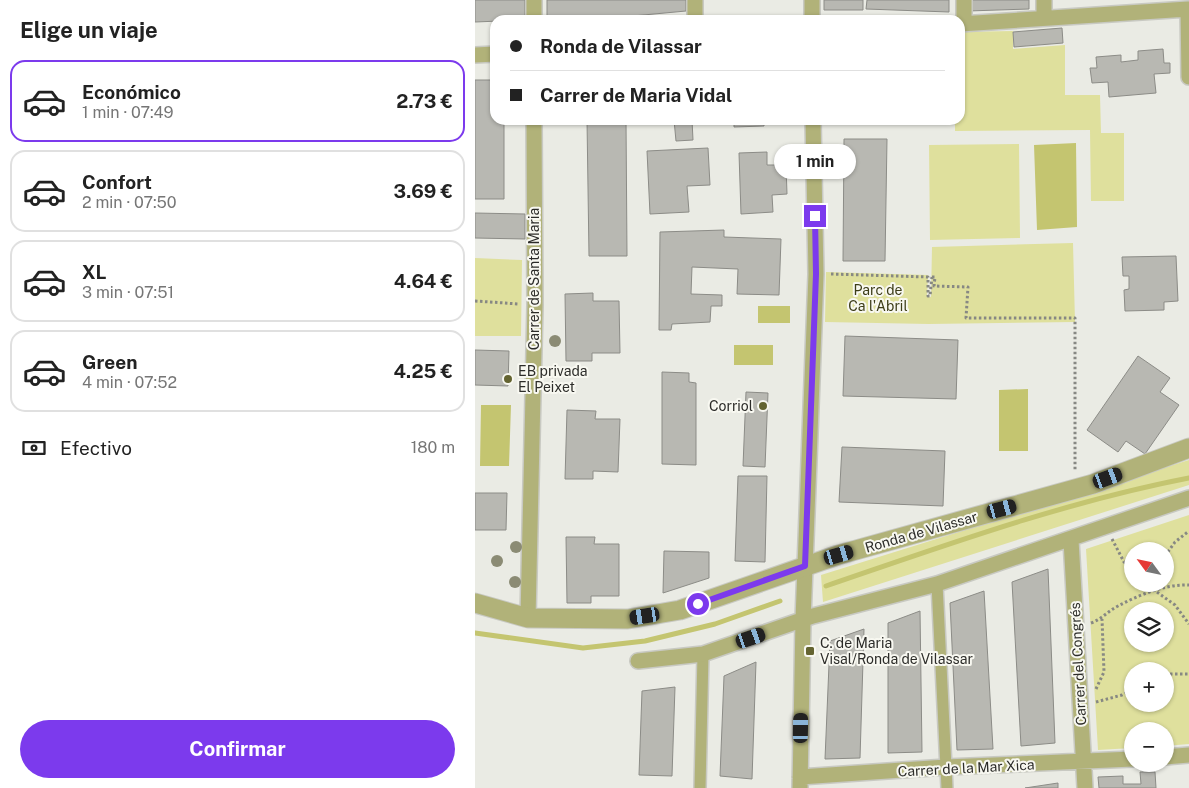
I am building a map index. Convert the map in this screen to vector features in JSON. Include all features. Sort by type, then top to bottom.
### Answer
[{"type":"street","points":[[534,0],[534,15]]},
{"type":"street","points":[[695,0],[695,15]]},
{"type":"street","points":[[812,0],[812,15]]},
{"type":"street","points":[[963,15],[964,0]]},
{"type":"street","points":[[1044,0],[1044,17]]},
{"type":"street","points":[[965,24],[1044,17],[1188,9],[1189,77]]},
{"type":"street","points":[[475,55],[490,54]]},
{"type":"street","name":"Carrer de Santa Maria","points":[[528,618],[535,305],[534,125]]},
{"type":"street","points":[[800,782],[803,620],[816,274],[813,125]]},
{"type":"street","name":"Ronda de Vilassar","points":[[475,603],[528,618],[628,619],[680,610],[805,566],[1075,489],[1189,448]]},
{"type":"street","points":[[638,661],[703,654],[803,620],[937,584],[1071,540],[1189,498]]},
{"type":"street","name":"Carrer del Congrés","points":[[1071,540],[1085,788]]},
{"type":"street","points":[[937,584],[947,788]]},
{"type":"street","points":[[700,788],[703,654]]},
{"type":"street","points":[[1174,756],[1189,755]]},
{"type":"street","name":"Carrer de la Mar Xica","points":[[800,782],[946,767],[1124,760]]},
{"type":"path","points":[[816,274],[928,277],[928,296],[930,296],[932,276],[935,277],[934,286],[968,287],[966,318],[1075,318],[1075,489]]},
{"type":"path","points":[[475,301],[535,305]]},
{"type":"path","points":[[1174,543],[1189,531]]},
{"type":"path","points":[[1112,538],[1124,562]]},
{"type":"path","points":[[1174,585],[1189,584]]},
{"type":"path","points":[[1091,623],[1102,619],[1116,607],[1150,592]]},
{"type":"path","points":[[1158,592],[1175,605],[1189,624]]},
{"type":"path","points":[[1095,691],[1104,672],[1102,619]]},
{"type":"path","points":[[1174,674],[1189,674]]},
{"type":"path","points":[[1095,702],[1124,694]]},
{"type":"green space","points":[[1013,31],[1013,49],[1065,45],[1065,95],[1100,95],[1101,133],[1124,133],[1124,201],[1091,201],[1090,130],[955,131],[955,125],[965,125],[965,32]]},
{"type":"green space","points":[[1019,144],[1020,238],[930,240],[929,145]]},
{"type":"green space","name":"Parc de Ca l'Abril","points":[[1073,243],[1075,322],[929,324],[825,322],[826,272],[928,275],[927,296],[931,297],[932,247]]},
{"type":"green space","points":[[475,258],[522,260],[521,336],[475,336]]},
{"type":"green space","points":[[1189,460],[1189,485],[823,602],[821,575]]},
{"type":"green space","points":[[1189,515],[1189,744],[1174,745],[1174,722],[1124,722],[1124,748],[1098,750],[1086,549]]},
{"type":"shaded area","points":[[1076,143],[1077,227],[1037,230],[1034,145]]},
{"type":"shaded area","points":[[758,306],[790,306],[790,323],[758,323]]},
{"type":"shaded area","points":[[734,345],[773,345],[773,365],[734,365]]},
{"type":"shaded area","points":[[1028,389],[1028,451],[999,451],[999,390]]},
{"type":"shaded area","points":[[481,405],[511,405],[509,466],[480,466]]},
{"type":"building","points":[[475,0],[525,0],[525,15],[490,15],[490,21],[475,22]]},
{"type":"building","points":[[547,0],[686,0],[686,11],[643,15],[547,15]]},
{"type":"building","points":[[824,0],[863,0],[863,10],[824,10]]},
{"type":"building","points":[[867,0],[949,0],[949,12],[866,9]]},
{"type":"building","points":[[969,0],[1029,0],[1029,9],[968,11]]},
{"type":"building","points":[[1062,28],[1063,43],[1014,47],[1013,32]]},
{"type":"building","points":[[1163,49],[1164,63],[1170,63],[1170,73],[1154,74],[1156,93],[1109,97],[1108,82],[1092,83],[1090,68],[1097,68],[1096,57],[1121,55],[1121,62],[1138,60],[1138,51]]},
{"type":"building","points":[[475,80],[490,80],[490,125],[504,125],[504,199],[475,199]]},
{"type":"building","points":[[587,125],[626,125],[627,256],[589,256]]},
{"type":"building","points":[[674,125],[692,125],[693,140],[676,141]]},
{"type":"building","points":[[734,125],[764,125],[764,126],[734,127]]},
{"type":"building","points":[[844,139],[887,139],[885,261],[843,261]]},
{"type":"building","points":[[708,148],[710,185],[687,186],[689,212],[650,214],[647,151]]},
{"type":"building","points":[[767,152],[767,165],[786,165],[787,194],[772,195],[773,212],[741,214],[739,153]]},
{"type":"building","points":[[475,213],[525,214],[525,239],[475,238]]},
{"type":"building","points":[[724,230],[724,237],[781,239],[779,295],[737,294],[738,269],[692,267],[691,294],[722,295],[722,306],[711,306],[710,322],[672,324],[671,330],[659,330],[660,232]]},
{"type":"building","points":[[1176,256],[1178,301],[1164,302],[1164,310],[1125,311],[1124,290],[1129,289],[1129,276],[1123,276],[1122,257]]},
{"type":"building","points":[[593,293],[593,301],[619,301],[620,353],[592,353],[592,361],[566,361],[565,294]]},
{"type":"building","points":[[845,336],[958,340],[956,399],[843,396]]},
{"type":"building","points":[[475,350],[509,351],[508,386],[475,385]]},
{"type":"building","points":[[1138,356],[1170,378],[1160,392],[1179,405],[1145,454],[1126,441],[1118,452],[1087,430]]},
{"type":"building","points":[[662,372],[689,373],[689,382],[696,383],[696,465],[662,464]]},
{"type":"building","points":[[746,392],[768,393],[765,467],[743,466]]},
{"type":"building","points":[[567,410],[596,411],[595,419],[620,419],[618,472],[593,471],[593,479],[565,479]]},
{"type":"building","points":[[842,447],[945,451],[943,506],[839,502]]},
{"type":"building","points":[[738,476],[767,476],[765,562],[735,561]]},
{"type":"building","points":[[475,493],[507,493],[506,530],[475,530]]},
{"type":"building","points":[[566,537],[595,537],[594,544],[619,544],[619,596],[591,596],[591,603],[567,603]]},
{"type":"building","points":[[664,551],[709,552],[709,578],[663,593]]},
{"type":"building","points":[[1048,569],[1055,743],[1021,746],[1012,582]]},
{"type":"building","points":[[984,591],[993,749],[957,750],[950,603]]},
{"type":"building","points":[[920,611],[922,752],[888,753],[888,623]]},
{"type":"building","points":[[864,629],[860,758],[825,759],[830,641]]},
{"type":"building","points":[[756,662],[752,779],[720,776],[724,676]]},
{"type":"building","points":[[675,687],[672,776],[639,775],[642,691]]},
{"type":"building","points":[[1140,772],[1155,772],[1156,788],[1099,788],[1098,777],[1123,776],[1123,784],[1141,784]]},
{"type":"building","points":[[1058,783],[1058,788],[1025,788]]},
{"type":"waterway","points":[[826,586],[961,540],[1051,512],[1097,499],[1189,478]]},
{"type":"waterway","points":[[475,633],[583,648],[645,641],[715,624],[780,601]]},
{"type":"place","name":"EB privada El Peixet","points":[[508,379]]},
{"type":"place","name":"Corriol","points":[[763,406]]},
{"type":"place","name":"C. de Maria Visal/Ronda de Vilassar","points":[[810,651]]},
{"type":"route","points":[[698,604],[805,566],[816,274],[815,216]]}]
